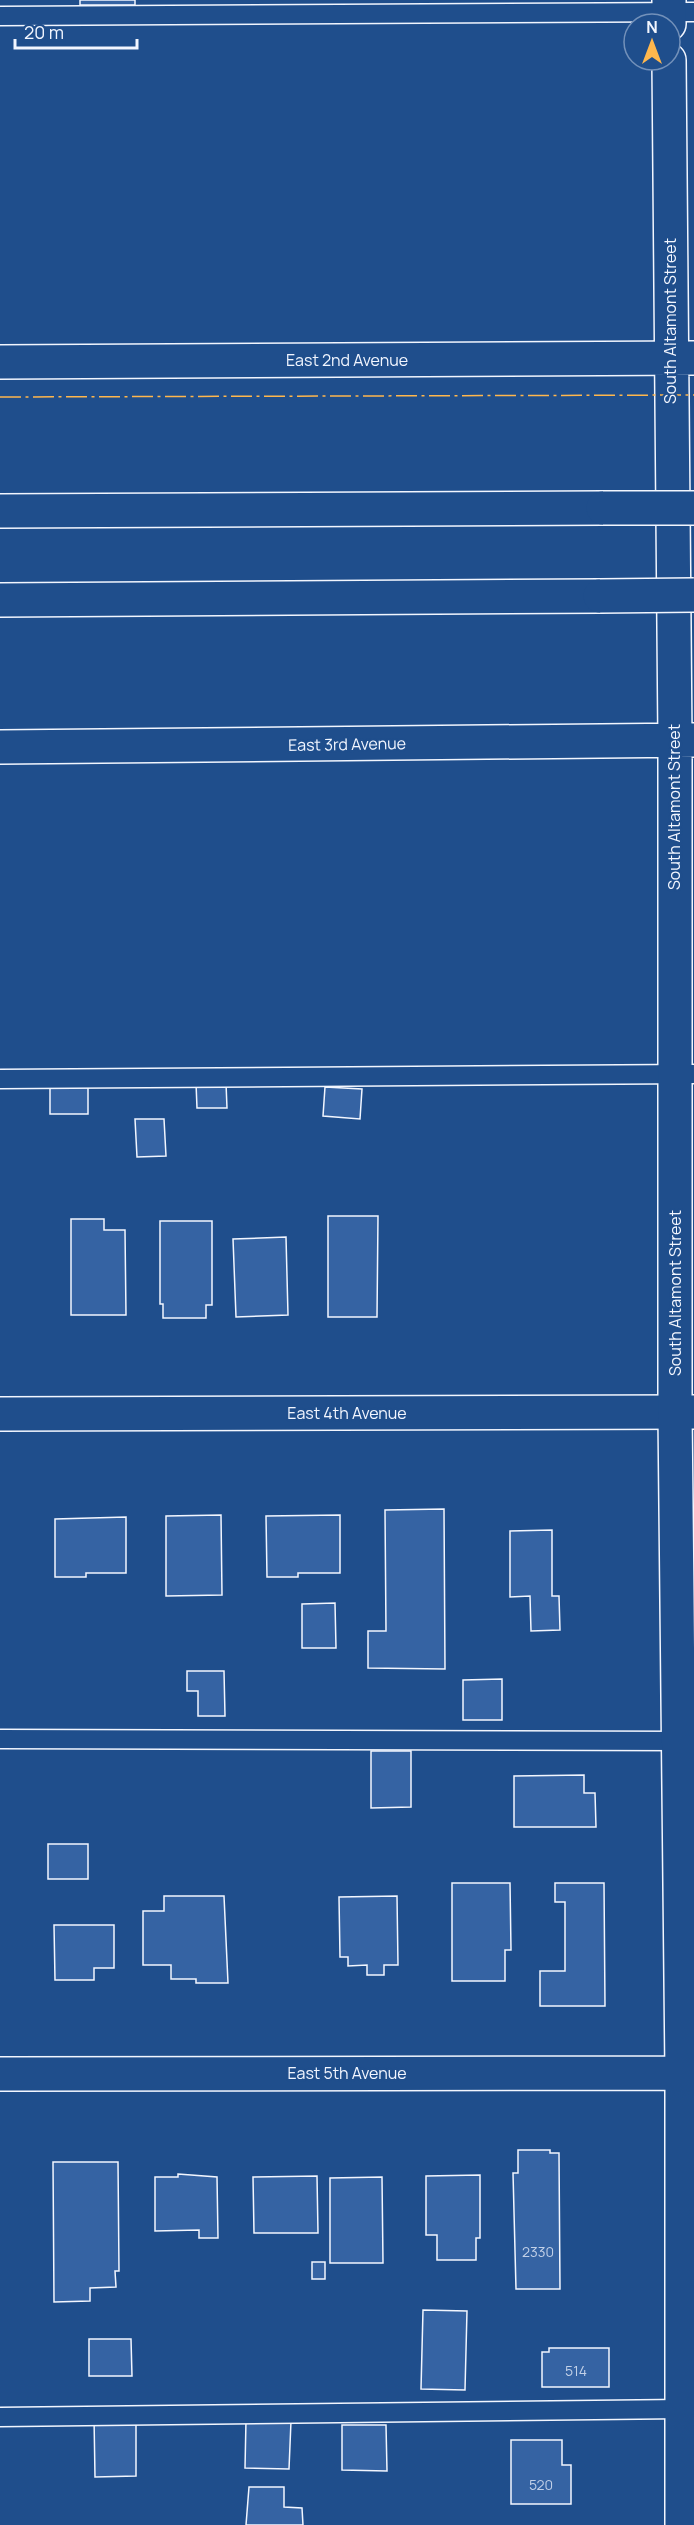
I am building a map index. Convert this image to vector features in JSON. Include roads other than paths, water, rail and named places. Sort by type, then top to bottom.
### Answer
[{"type":"main road","name":"South Altamont Street","points":[[670,72],[682,358],[684,740],[688,2073],[682,2525]]},
{"type":"main road","name":"East 2nd Avenue","points":[[0,362],[682,358]]},
{"type":"main road","points":[[0,511],[694,508]]},
{"type":"main road","points":[[0,600],[694,595]]},
{"type":"main road","name":"East 3rd Avenue","points":[[0,747],[684,740]]},
{"type":"main road","name":"East 4th Avenue","points":[[0,1414],[685,1412]]},
{"type":"main road","name":"East 5th Avenue","points":[[0,2074],[688,2073]]},
{"type":"lane","points":[[0,16],[622,12]]},
{"type":"lane","points":[[0,1079],[685,1075]]},
{"type":"lane","points":[[0,1739],[686,1741]]},
{"type":"lane","points":[[0,2417],[682,2409]]}]
